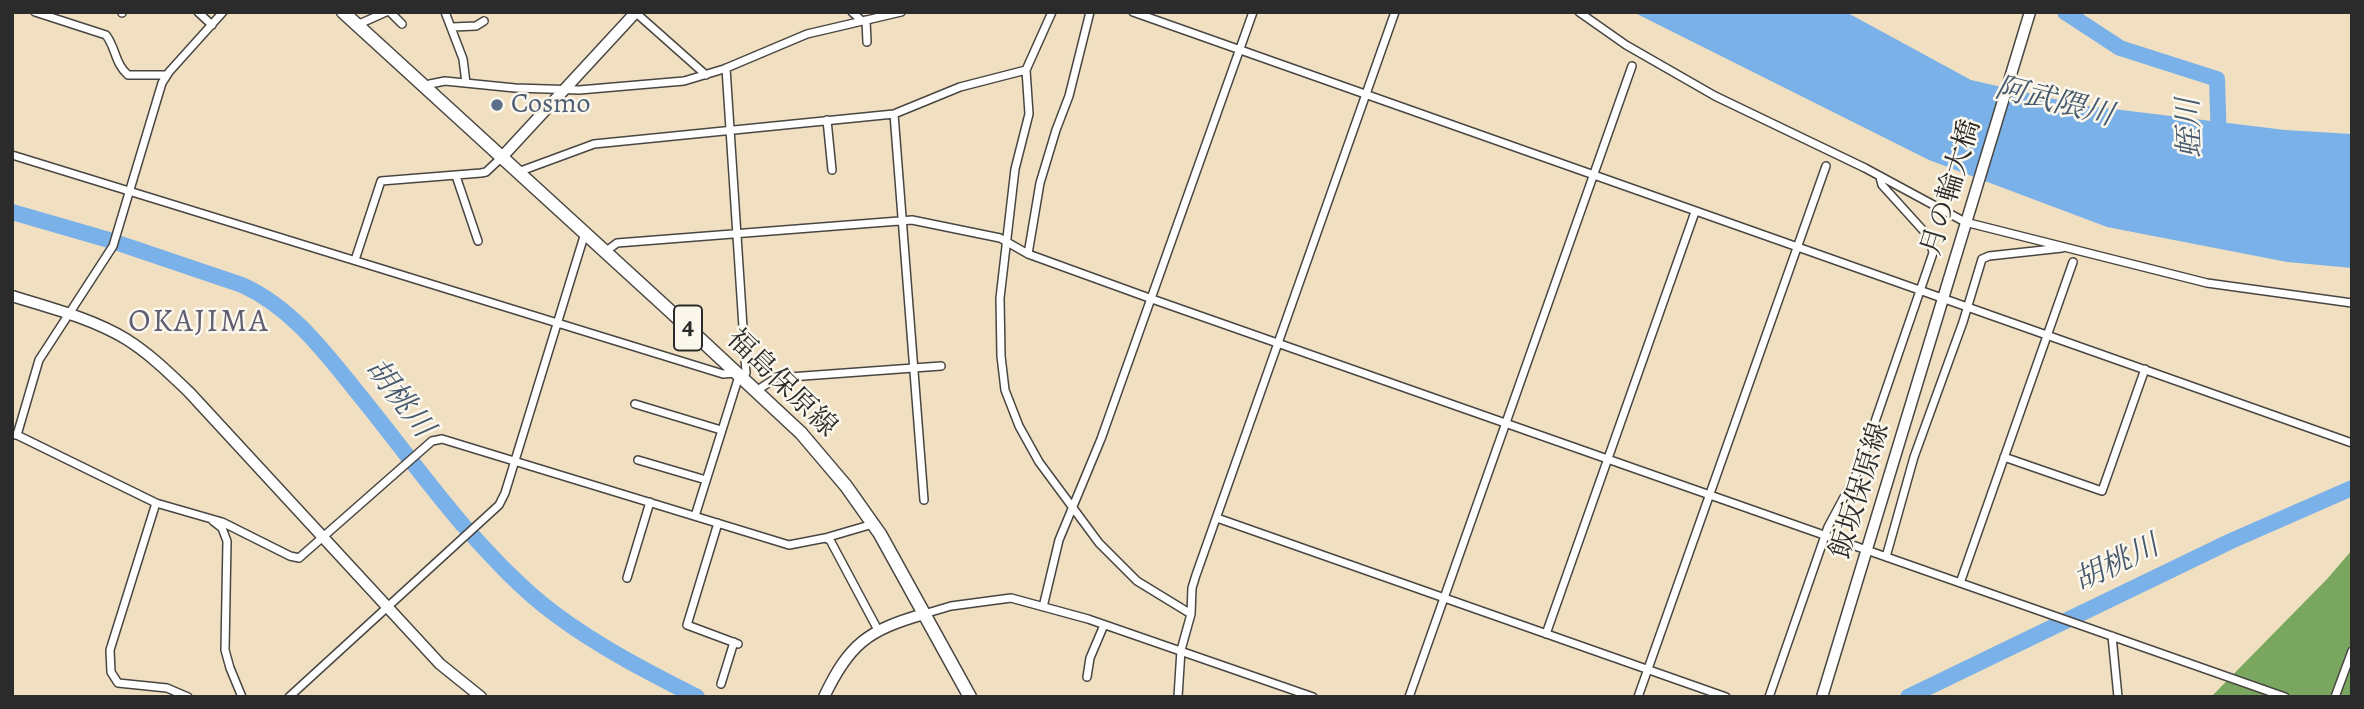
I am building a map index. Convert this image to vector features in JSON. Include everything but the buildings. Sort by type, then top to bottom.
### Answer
[{"type":"main road","name":"福島保原線","points":[[342,12],[801,433],[874,524],[970,697]]},
{"type":"main road","points":[[502,158],[635,12]]},
{"type":"main road","name":"月の輪大橋","points":[[1942,297],[2030,12]]},
{"type":"main road","points":[[12,296],[69,314],[124,338],[166,369],[440,663],[481,697]]},
{"type":"main road","name":"飯坂保原線","points":[[1822,697],[1942,297]]},
{"type":"main road","points":[[824,697],[848,655],[861,641],[878,630],[924,614]]},
{"type":"street","points":[[35,12],[106,35],[125,74],[167,75]]},
{"type":"street","points":[[198,12],[212,25]]},
{"type":"street","points":[[223,12],[162,83],[113,246],[35,368],[15,435],[156,503],[237,530],[295,557],[302,557],[436,439],[789,545],[874,524]]},
{"type":"street","points":[[357,25],[388,12],[402,24]]},
{"type":"street","points":[[445,12],[463,59],[466,83]]},
{"type":"street","points":[[635,12],[706,75]]},
{"type":"street","points":[[852,12],[863,20],[867,42]]},
{"type":"street","points":[[426,88],[430,84],[445,81],[566,90],[691,79],[726,68],[807,34],[901,12]]},
{"type":"street","points":[[1052,12],[1026,69],[1029,114],[1015,169],[999,308],[1005,390],[1018,425],[1039,463],[1099,543],[1137,581],[1191,614]]},
{"type":"street","points":[[1028,254],[1040,183],[1069,96],[1090,12]]},
{"type":"street","points":[[1133,12],[2352,443]]},
{"type":"street","points":[[1043,607],[1054,559],[1072,505],[1101,439],[1254,12]]},
{"type":"street","points":[[1178,697],[1181,650],[1191,614],[1192,589],[1196,575],[1395,12]]},
{"type":"street","points":[[1579,12],[1626,45],[1715,96],[1965,222],[2207,283],[2352,303]]},
{"type":"street","points":[[452,27],[476,26],[484,21]]},
{"type":"street","points":[[1409,697],[1632,66]]},
{"type":"street","points":[[12,155],[739,376],[746,373],[726,68]]},
{"type":"street","points":[[518,172],[594,144],[894,114],[960,87],[1026,69]]},
{"type":"street","points":[[894,114],[924,500]]},
{"type":"street","points":[[827,120],[832,170]]},
{"type":"street","points":[[355,260],[381,181],[486,172],[502,158]]},
{"type":"street","points":[[1638,697],[1826,166]]},
{"type":"street","points":[[456,176],[478,241]]},
{"type":"street","points":[[1769,697],[1825,536],[1858,471],[1933,253],[1931,242],[1882,185],[1880,177]]},
{"type":"street","points":[[1546,634],[1695,212]]},
{"type":"street","points":[[605,252],[618,243],[902,221],[926,223],[1007,241],[1028,254],[1152,299],[2285,697]]},
{"type":"street","points":[[289,697],[499,505],[585,233]]},
{"type":"street","points":[[1886,557],[1914,457],[1963,322],[1982,259],[2064,247]]},
{"type":"street","points":[[1960,583],[2073,261]]},
{"type":"street","points":[[756,391],[776,378],[941,366]]},
{"type":"street","points":[[2004,457],[2102,491],[2145,369]]},
{"type":"street","points":[[695,516],[739,376]]},
{"type":"street","points":[[635,404],[721,430]]},
{"type":"street","points":[[638,460],[706,480]]},
{"type":"street","points":[[627,578],[650,502]]},
{"type":"street","points":[[156,503],[112,642],[111,672],[118,683],[167,688],[188,697]]},
{"type":"street","points":[[1217,518],[1726,697]]},
{"type":"street","points":[[212,521],[222,528],[227,538],[225,650],[242,697]]},
{"type":"street","points":[[718,523],[687,625],[736,643],[721,684]]},
{"type":"street","points":[[227,538],[231,531],[237,530]]},
{"type":"street","points":[[825,538],[830,540],[878,630]]},
{"type":"street","points":[[924,614],[951,606],[1011,598],[1181,650],[1313,697]]},
{"type":"street","points":[[1087,677],[1090,658],[1104,625]]},
{"type":"street","points":[[2112,636],[2118,697]]},
{"type":"street","points":[[2335,697],[2352,651]]},
{"type":"green space","points":[[2352,550],[2352,697],[2211,697],[2328,578]]},
{"type":"water","name":"阿武隈川","points":[[1633,12],[1846,12],[1971,80],[2081,105],[2285,130],[2352,134],[2352,268],[2287,262],[2107,227],[1929,160]]},
{"type":"waterway","name":"蛭川","points":[[2065,12],[2120,48],[2217,79],[2219,144]]},
{"type":"waterway","name":"胡桃川","points":[[12,212],[109,240],[242,285],[276,305],[306,331],[449,509],[518,583],[555,614],[589,637],[697,697]]},
{"type":"waterway","name":"胡桃川","points":[[1908,697],[2231,541],[2352,488]]},
{"type":"place","name":"Cosmo","points":[[497,105]]},
{"type":"district","name":"OKAJIMA","points":[[199,323]]}]
